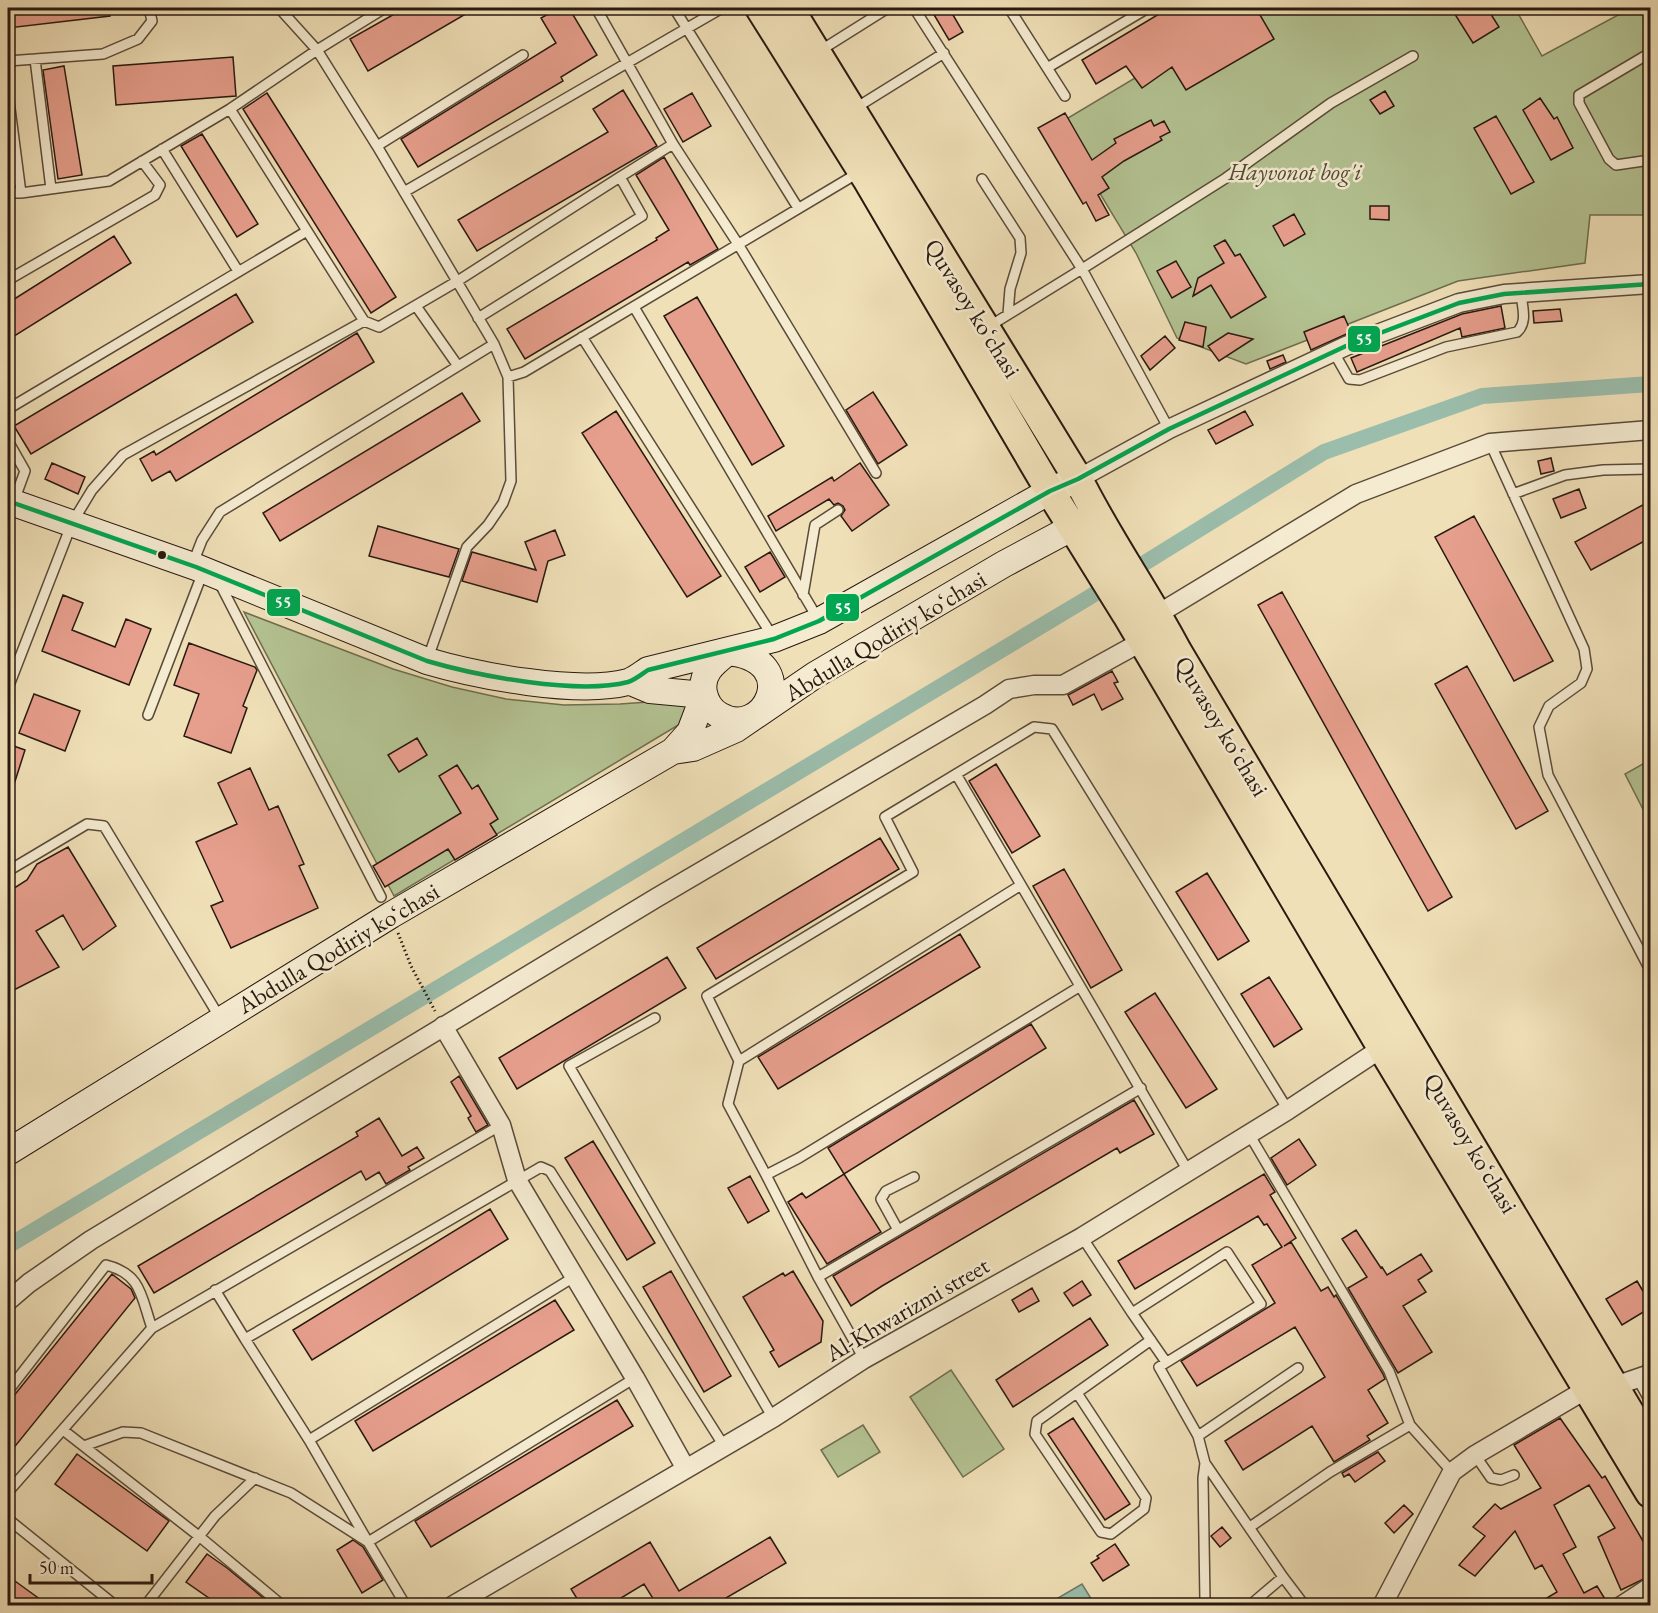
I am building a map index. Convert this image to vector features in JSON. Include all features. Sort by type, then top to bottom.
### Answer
[{"type":"main road","name":"Quvasoy koʻchasi","points":[[760,8],[862,170],[1050,491],[1084,522],[1101,548],[1382,1048],[1650,1493]]},
{"type":"main road","name":"Quvasoy koʻchasi","points":[[789,8],[851,110],[997,321],[1078,478],[1084,522]]},
{"type":"main road","name":"Quvasoy koʻchasi","points":[[1142,622],[1183,661],[1634,1379],[1650,1447]]},
{"type":"street","points":[[1078,478],[1169,429],[1333,351],[1460,303],[1504,294],[1650,284]]},
{"type":"street","points":[[8,1301],[29,1283],[91,1240],[443,1026],[1009,689],[1034,685],[1063,685],[1142,622],[1356,494],[1490,443],[1650,430]]},
{"type":"street","name":"Abdulla Qodiriy koʻchasi","points":[[631,682],[648,670],[774,639],[819,621],[1050,491],[1078,478]]},
{"type":"street","points":[[10,502],[204,570],[428,661],[456,670],[588,688],[631,682],[651,690],[704,695]]},
{"type":"street","name":"Abdulla Qodiriy koʻchasi","points":[[673,751],[693,748],[736,729],[815,675],[1004,564],[1084,522]]},
{"type":"street","points":[[728,652],[752,657],[768,672],[771,683],[770,694],[766,704],[759,712],[749,718],[727,719],[717,714],[709,705],[704,695],[703,684],[706,674],[711,665],[728,652]]},
{"type":"street","name":"Abdulla Qodiriy koʻchasi","points":[[8,1152],[391,915],[673,751],[690,732],[704,695]]},
{"type":"street","points":[[443,1026],[501,1125],[517,1180],[635,1378],[686,1469]]},
{"type":"street","name":"Al-Khwarizmi street","points":[[452,1605],[773,1418],[864,1359],[1082,1237],[1288,1110],[1382,1048]]},
{"type":"street","points":[[1382,1605],[1452,1472],[1475,1455],[1587,1389]]},
{"type":"street","points":[[1621,1605],[1650,1587]]},
{"type":"lane","points":[[8,61],[103,54],[138,39],[152,21],[149,8]]},
{"type":"lane","points":[[279,8],[317,50],[494,344],[508,377],[511,481],[503,503],[488,525],[467,547],[428,661]]},
{"type":"lane","points":[[8,193],[109,181],[230,109],[317,50],[385,8]]},
{"type":"lane","points":[[596,8],[673,144],[738,244],[876,473]]},
{"type":"lane","points":[[674,8],[798,208]]},
{"type":"lane","points":[[404,192],[722,8]]},
{"type":"lane","points":[[816,53],[888,8]]},
{"type":"lane","points":[[914,8],[1082,269],[1169,429]]},
{"type":"lane","points":[[1010,8],[1065,96]]},
{"type":"lane","points":[[1047,68],[1148,8]]},
{"type":"lane","points":[[851,110],[944,53]]},
{"type":"lane","points":[[1650,53],[1579,95],[1579,103],[1609,159],[1616,165],[1650,160]]},
{"type":"lane","points":[[377,147],[523,55]]},
{"type":"lane","points":[[997,321],[1226,178],[1331,104],[1413,56]]},
{"type":"lane","points":[[35,59],[51,189]]},
{"type":"lane","points":[[8,93],[21,193]]},
{"type":"lane","points":[[230,109],[364,321],[379,327],[456,282],[673,144]]},
{"type":"lane","points":[[162,149],[238,272]]},
{"type":"lane","points":[[8,280],[155,195],[160,185],[142,161]]},
{"type":"lane","points":[[508,377],[524,372],[862,170]]},
{"type":"lane","points":[[478,318],[642,216],[620,177]]},
{"type":"lane","points":[[982,179],[1020,238],[1021,253],[997,321]]},
{"type":"lane","points":[[8,409],[307,231]]},
{"type":"lane","points":[[1333,351],[1349,379],[1360,380],[1446,347],[1517,332],[1524,320],[1521,293]]},
{"type":"lane","points":[[416,306],[458,366]]},
{"type":"lane","points":[[634,307],[819,621]]},
{"type":"lane","points":[[8,688],[72,523],[92,490],[123,455],[364,321]]},
{"type":"lane","points":[[582,337],[774,639]]},
{"type":"lane","points":[[381,897],[204,570],[202,540],[220,512],[494,344]]},
{"type":"lane","points":[[8,441],[25,471],[10,502]]},
{"type":"lane","points":[[1490,443],[1584,649],[1587,669],[1581,683],[1548,706],[1539,727],[1548,775],[1650,970]]},
{"type":"lane","points":[[1513,494],[1565,476],[1604,470],[1650,469]]},
{"type":"lane","points":[[803,594],[814,525],[838,510]]},
{"type":"lane","points":[[148,715],[204,570]]},
{"type":"lane","points":[[864,1359],[818,1277],[728,1104],[739,1061],[707,996],[913,872],[885,817],[1035,727],[1052,729],[1288,1110]]},
{"type":"lane","points":[[956,774],[1188,1172]]},
{"type":"lane","points":[[8,871],[87,824],[104,826],[221,1019]]},
{"type":"lane","points":[[739,1061],[1021,885]]},
{"type":"lane","points":[[766,1175],[799,1158],[1079,987]]},
{"type":"lane","points":[[655,1018],[568,1066],[773,1418]]},
{"type":"lane","points":[[818,1277],[1141,1088]]},
{"type":"lane","points":[[8,1492],[152,1328],[501,1125]]},
{"type":"lane","points":[[1249,1134],[1389,1371],[1410,1425],[1452,1472]]},
{"type":"lane","points":[[245,1339],[541,1167],[550,1171],[724,1446]]},
{"type":"lane","points":[[898,1230],[881,1199],[886,1191],[914,1177]]},
{"type":"lane","points":[[1082,1237],[1166,1362]]},
{"type":"lane","points":[[1132,1313],[1227,1252],[1261,1304],[1159,1367],[1198,1436],[1205,1462],[1283,1577],[1305,1605]]},
{"type":"lane","points":[[8,1391],[106,1265],[122,1269],[136,1281],[152,1328]]},
{"type":"lane","points":[[309,1440],[574,1277]]},
{"type":"lane","points":[[215,1290],[309,1440],[406,1605]]},
{"type":"lane","points":[[1077,1393],[1146,1498],[1144,1509],[1111,1534],[1101,1532],[1035,1434],[1037,1421],[1151,1340]]},
{"type":"lane","points":[[1198,1436],[1298,1368]]},
{"type":"lane","points":[[368,1542],[635,1378]]},
{"type":"lane","points":[[1634,1379],[1650,1401]]},
{"type":"lane","points":[[1250,1527],[1330,1472],[1410,1425]]},
{"type":"lane","points":[[63,1430],[283,1605]]},
{"type":"lane","points":[[84,1446],[123,1432],[141,1433],[291,1493],[368,1542]]},
{"type":"lane","points":[[1475,1455],[1491,1478],[1501,1480],[1514,1475]]},
{"type":"lane","points":[[1205,1462],[1203,1479],[1205,1601],[1208,1605]]},
{"type":"lane","points":[[145,1605],[224,1506],[255,1478]]},
{"type":"lane","points":[[8,1519],[116,1605]]},
{"type":"lane","points":[[1249,1605],[1283,1577]]},
{"type":"path","points":[[411,966],[443,1026]]},
{"type":"green space","name":"Hayvonot bog'i","points":[[1252,8],[1515,8],[1542,56],[1631,8],[1650,8],[1650,215],[1590,215],[1585,263],[1458,281],[1246,364],[1177,338],[1136,253],[1058,124]]},
{"type":"green space","points":[[244,612],[393,669],[452,687],[506,699],[564,705],[677,700],[687,702],[685,721],[394,896]]},
{"type":"green space","points":[[1650,760],[1650,823],[1625,774]]},
{"type":"green space","points":[[951,1370],[1004,1449],[963,1477],[910,1397]]},
{"type":"green space","points":[[863,1425],[880,1452],[838,1477],[821,1450]]},
{"type":"shaded area","points":[[1082,1584],[1095,1605],[1046,1605]]},
{"type":"building","points":[[8,8],[109,8],[110,16],[8,28]]},
{"type":"building","points":[[405,8],[476,8],[368,71],[350,39]]},
{"type":"building","points":[[559,8],[569,8],[597,55],[561,77],[563,81],[418,167],[401,139],[556,43],[541,18]]},
{"type":"building","points":[[930,8],[949,8],[963,32],[949,40]]},
{"type":"building","points":[[1169,8],[1256,8],[1274,39],[1186,90],[1172,67],[1142,88],[1126,66],[1096,84],[1082,60]]},
{"type":"building","points":[[1451,8],[1487,8],[1499,27],[1473,43]]},
{"type":"building","points":[[233,57],[236,96],[116,105],[113,66]]},
{"type":"building","points":[[64,66],[82,175],[58,179],[43,70]]},
{"type":"building","points":[[623,90],[657,146],[477,251],[458,220],[608,132],[593,109]]},
{"type":"building","points":[[1385,91],[1394,106],[1380,114],[1370,100]]},
{"type":"building","points":[[267,93],[396,297],[371,313],[243,109]]},
{"type":"building","points":[[692,93],[711,126],[683,142],[664,109]]},
{"type":"building","points":[[1540,98],[1554,119],[1557,117],[1573,148],[1551,160],[1523,110]]},
{"type":"building","points":[[1065,113],[1092,160],[1116,143],[1114,139],[1151,120],[1154,126],[1164,121],[1170,132],[1160,137],[1162,140],[1124,161],[1102,177],[1109,188],[1098,195],[1109,215],[1096,221],[1086,202],[1083,204],[1038,128]]},
{"type":"building","points":[[1496,116],[1534,182],[1511,194],[1474,128]]},
{"type":"building","points":[[202,134],[258,224],[237,237],[181,146]]},
{"type":"building","points":[[664,157],[718,249],[690,265],[688,262],[525,359],[507,329],[657,240],[656,238],[669,230],[636,175]]},
{"type":"building","points":[[1370,206],[1389,206],[1389,220],[1370,219]]},
{"type":"building","points":[[1294,214],[1305,234],[1284,246],[1273,226]]},
{"type":"building","points":[[114,236],[131,263],[8,340],[8,303]]},
{"type":"building","points":[[1225,240],[1235,256],[1240,254],[1266,297],[1231,318],[1211,285],[1193,296],[1198,278],[1224,263],[1214,246]]},
{"type":"building","points":[[1176,261],[1191,287],[1172,298],[1157,271]]},
{"type":"building","points":[[236,294],[253,322],[31,454],[14,426]]},
{"type":"building","points":[[697,297],[784,446],[752,465],[664,316]]},
{"type":"building","points":[[1501,306],[1505,328],[1462,337],[1460,328],[1357,372],[1351,358],[1462,314]]},
{"type":"building","points":[[1560,309],[1562,321],[1534,323],[1533,311]]},
{"type":"building","points":[[1344,316],[1351,332],[1311,350],[1304,332]]},
{"type":"building","points":[[1185,322],[1206,327],[1203,347],[1179,340]]},
{"type":"building","points":[[357,333],[374,362],[176,481],[170,471],[152,481],[140,459],[154,451],[156,455]]},
{"type":"building","points":[[1228,333],[1253,339],[1219,361],[1208,346]]},
{"type":"building","points":[[1165,336],[1175,348],[1150,370],[1141,356]]},
{"type":"building","points":[[1283,355],[1286,362],[1270,369],[1267,361]]},
{"type":"building","points":[[873,392],[907,445],[878,464],[846,410]]},
{"type":"building","points":[[462,393],[480,421],[280,541],[263,513]]},
{"type":"building","points":[[616,411],[721,576],[687,597],[582,433]]},
{"type":"building","points":[[1245,411],[1253,425],[1216,444],[1208,430]]},
{"type":"building","points":[[1551,458],[1554,471],[1541,474],[1538,461]]},
{"type":"building","points":[[52,463],[85,477],[78,494],[45,479]]},
{"type":"building","points":[[860,463],[889,505],[852,531],[841,516],[845,510],[843,506],[838,503],[834,505],[829,499],[776,531],[768,516],[832,477],[834,481]]},
{"type":"building","points":[[1579,489],[1586,508],[1561,518],[1553,499]]},
{"type":"building","points":[[1650,501],[1650,538],[1591,570],[1575,542]]},
{"type":"building","points":[[1474,516],[1553,661],[1514,681],[1435,537]]},
{"type":"building","points":[[378,526],[459,549],[449,577],[369,556]]},
{"type":"building","points":[[555,530],[565,555],[548,561],[537,602],[462,581],[472,552],[536,570],[525,542]]},
{"type":"building","points":[[770,552],[785,577],[760,592],[745,567]]},
{"type":"building","points":[[1282,592],[1452,897],[1428,911],[1258,605]]},
{"type":"building","points":[[63,595],[83,603],[72,630],[115,647],[126,619],[151,629],[129,685],[42,651]]},
{"type":"building","points":[[189,643],[255,667],[257,670],[243,706],[247,708],[231,753],[184,736],[199,694],[174,685]]},
{"type":"building","points":[[1467,666],[1548,811],[1516,829],[1435,684]]},
{"type":"building","points":[[1112,671],[1118,682],[1114,683],[1123,699],[1102,710],[1094,694],[1073,705],[1068,695]]},
{"type":"building","points":[[34,694],[80,711],[65,751],[19,733]]},
{"type":"building","points":[[417,738],[427,755],[399,772],[388,755]]},
{"type":"building","points":[[8,744],[25,750],[10,797],[8,797]]},
{"type":"building","points":[[996,764],[1040,836],[1012,853],[969,781]]},
{"type":"building","points":[[457,765],[472,789],[478,785],[498,819],[490,824],[497,835],[455,860],[448,849],[385,887],[373,866],[461,813],[439,776]]},
{"type":"building","points":[[250,768],[269,810],[278,806],[304,864],[299,866],[318,908],[231,948],[211,906],[223,901],[196,842],[237,824],[218,783]]},
{"type":"building","points":[[880,838],[899,869],[716,979],[697,948]]},
{"type":"building","points":[[68,847],[116,926],[83,950],[63,915],[36,931],[59,967],[8,993],[8,892],[27,880],[37,864]]},
{"type":"building","points":[[1064,869],[1122,970],[1091,988],[1033,886]]},
{"type":"building","points":[[1207,873],[1249,941],[1218,960],[1176,892]]},
{"type":"building","points":[[960,934],[980,967],[778,1089],[758,1057]]},
{"type":"building","points":[[667,957],[686,988],[517,1089],[499,1058]]},
{"type":"building","points":[[1269,977],[1302,1029],[1274,1047],[1241,994]]},
{"type":"building","points":[[1155,993],[1217,1089],[1186,1108],[1125,1012]]},
{"type":"building","points":[[1031,1024],[1046,1048],[844,1174],[828,1148]]},
{"type":"building","points":[[459,1076],[488,1125],[476,1132],[468,1118],[471,1116],[451,1082]]},
{"type":"building","points":[[1134,1100],[1154,1134],[1120,1153],[1117,1148],[851,1306],[833,1276]]},
{"type":"building","points":[[379,1118],[402,1156],[417,1147],[424,1158],[408,1167],[410,1170],[386,1184],[379,1172],[366,1180],[361,1171],[154,1293],[138,1266],[358,1136],[356,1132]]},
{"type":"building","points":[[1299,1139],[1316,1165],[1287,1185],[1271,1158]]},
{"type":"building","points":[[593,1141],[655,1243],[627,1260],[565,1158]]},
{"type":"building","points":[[844,1174],[881,1232],[827,1264],[788,1202],[802,1193],[806,1198]]},
{"type":"building","points":[[1264,1174],[1275,1192],[1270,1195],[1296,1238],[1284,1246],[1291,1242],[1321,1291],[1328,1287],[1334,1297],[1336,1295],[1383,1374],[1385,1379],[1368,1390],[1388,1423],[1367,1436],[1370,1440],[1334,1462],[1312,1426],[1243,1470],[1225,1441],[1325,1377],[1295,1327],[1197,1386],[1181,1361],[1275,1303],[1252,1265],[1282,1247],[1267,1224],[1264,1225],[1258,1216],[1135,1289],[1118,1261]]},
{"type":"building","points":[[750,1176],[769,1211],[748,1223],[728,1188]]},
{"type":"building","points":[[490,1209],[508,1239],[312,1360],[293,1330]]},
{"type":"building","points":[[1356,1230],[1387,1275],[1421,1254],[1432,1271],[1418,1280],[1426,1292],[1403,1306],[1432,1352],[1398,1373],[1348,1288],[1367,1277],[1342,1239]]},
{"type":"building","points":[[671,1271],[731,1376],[704,1392],[643,1287]]},
{"type":"building","points":[[793,1271],[823,1321],[821,1342],[779,1367],[770,1352],[774,1350],[743,1297],[783,1273],[785,1276]]},
{"type":"building","points":[[112,1274],[131,1289],[135,1298],[8,1455],[8,1403]]},
{"type":"building","points":[[1082,1281],[1091,1295],[1073,1306],[1064,1293]]},
{"type":"building","points":[[1637,1281],[1650,1303],[1650,1308],[1622,1325],[1606,1299]]},
{"type":"building","points":[[1032,1288],[1039,1301],[1019,1312],[1012,1300]]},
{"type":"building","points":[[555,1300],[574,1330],[373,1451],[355,1421]]},
{"type":"building","points":[[1090,1318],[1108,1345],[1013,1407],[996,1380]]},
{"type":"building","points":[[617,1400],[633,1426],[431,1547],[415,1521]]},
{"type":"building","points":[[1073,1418],[1130,1504],[1105,1520],[1048,1434]]},
{"type":"building","points":[[1560,1418],[1602,1478],[1605,1476],[1650,1553],[1650,1576],[1621,1590],[1598,1537],[1615,1528],[1589,1485],[1554,1505],[1576,1547],[1563,1554],[1584,1593],[1597,1586],[1605,1599],[1594,1605],[1535,1605],[1557,1592],[1542,1565],[1535,1569],[1515,1531],[1475,1576],[1459,1565],[1485,1536],[1473,1527],[1495,1504],[1501,1509],[1541,1488],[1514,1445]]},
{"type":"building","points":[[1378,1452],[1385,1461],[1355,1482],[1349,1474],[1344,1477],[1342,1473]]},
{"type":"building","points":[[77,1454],[169,1521],[147,1551],[55,1484]]},
{"type":"building","points":[[1404,1505],[1413,1514],[1394,1533],[1385,1523]]},
{"type":"building","points":[[1222,1527],[1231,1538],[1220,1547],[1211,1536]]},
{"type":"building","points":[[770,1537],[786,1563],[714,1605],[657,1605],[644,1584],[616,1601],[619,1605],[581,1605],[571,1589],[650,1542],[679,1591]]},
{"type":"building","points":[[353,1540],[363,1547],[383,1580],[362,1593],[337,1550]]},
{"type":"building","points":[[1115,1544],[1129,1565],[1103,1581],[1091,1563]]},
{"type":"building","points":[[207,1554],[272,1605],[219,1605],[186,1582]]},
{"type":"building","points":[[8,1576],[48,1605],[8,1605]]},
{"type":"waterway","points":[[8,1246],[1088,598],[1324,452],[1482,396],[1650,384]]},
{"type":"transit line","name":"55","points":[[8,501],[196,567],[427,661],[528,682],[556,685],[607,685],[631,681],[648,670],[774,639],[819,621],[1050,491],[1078,479],[1169,429],[1346,346],[1459,303],[1504,294],[1650,284]]}]
